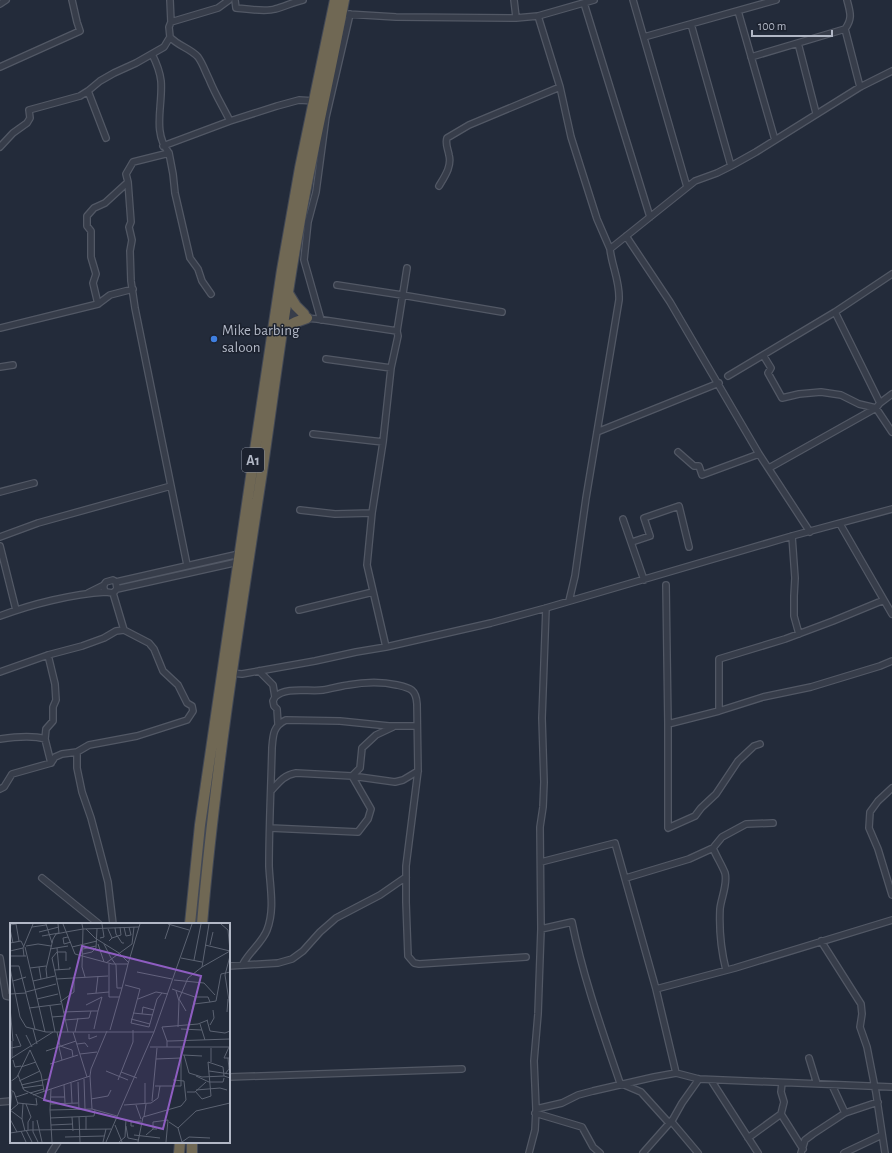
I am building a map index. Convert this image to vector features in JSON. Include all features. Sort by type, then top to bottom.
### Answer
[{"type":"highway","name":"A1","points":[[190,923],[200,825],[239,558],[281,313],[290,223],[335,0]]},
{"type":"highway","name":"A1","points":[[202,923],[231,673],[283,329],[281,313],[288,293],[319,119],[346,14],[344,0]]},
{"type":"highway","points":[[288,293],[296,306],[312,318]]},
{"type":"highway","points":[[283,329],[296,322],[312,318]]},
{"type":"highway","points":[[179,1153],[180,1143]]},
{"type":"street","points":[[0,4],[6,0]]},
{"type":"street","points":[[0,67],[80,31],[72,0]]},
{"type":"street","points":[[170,0],[172,22],[169,27],[170,37],[174,42],[182,45],[194,53],[202,62],[208,78],[230,121]]},
{"type":"street","points":[[172,22],[218,8],[229,0]]},
{"type":"street","points":[[235,0],[236,8],[266,10],[275,9],[303,0]]},
{"type":"street","points":[[280,0],[282,6]]},
{"type":"street","points":[[514,0],[516,17]]},
{"type":"street","points":[[312,318],[304,260],[308,222],[316,192],[326,117],[346,14],[396,17],[538,16],[594,0]]},
{"type":"street","points":[[633,0],[687,187]]},
{"type":"street","points":[[644,37],[776,0]]},
{"type":"street","points":[[847,0],[851,15],[845,29],[860,87]]},
{"type":"street","points":[[584,3],[650,217]]},
{"type":"street","points":[[738,11],[775,140]]},
{"type":"street","points":[[538,16],[560,87],[571,137],[597,219],[610,249],[620,290],[616,322],[601,402],[575,576],[569,601]]},
{"type":"street","points":[[691,24],[731,166]]},
{"type":"street","points":[[751,57],[845,29]]},
{"type":"street","points":[[0,147],[13,133],[27,123],[30,118],[29,110],[80,96],[104,78],[164,47],[170,37]]},
{"type":"street","points":[[798,43],[816,113]]},
{"type":"street","points":[[152,54],[161,80],[159,133],[163,146],[169,153],[175,193],[190,258],[198,269],[202,281],[211,294]]},
{"type":"street","points":[[610,249],[695,180],[717,173],[731,166],[860,87],[892,71]]},
{"type":"street","points":[[439,186],[450,164],[446,142],[447,138],[468,125],[560,87]]},
{"type":"street","points":[[88,91],[106,138]]},
{"type":"street","points":[[163,146],[230,121],[295,101],[315,101]]},
{"type":"street","points":[[169,153],[133,162],[126,174],[131,222],[129,227],[132,240],[130,251],[133,289],[140,336],[187,565]]},
{"type":"street","points":[[98,304],[93,283],[96,274],[91,258],[91,231],[87,226],[88,216],[94,208],[104,203],[128,182]]},
{"type":"street","points":[[626,236],[670,302],[760,454],[810,532]]},
{"type":"street","points":[[386,647],[367,565],[372,513],[383,442],[391,368],[398,336],[397,332],[406,268]]},
{"type":"street","points":[[728,376],[835,312],[892,274]]},
{"type":"street","points":[[337,285],[502,312]]},
{"type":"street","points":[[0,328],[98,304],[110,295],[133,289]]},
{"type":"street","points":[[835,312],[892,432]]},
{"type":"street","points":[[281,313],[397,332]]},
{"type":"street","points":[[763,355],[771,368],[768,373],[782,398],[798,394],[821,392],[841,395],[859,404],[878,405]]},
{"type":"street","points":[[326,359],[391,368]]},
{"type":"street","points":[[0,367],[12,365]]},
{"type":"street","points":[[597,432],[719,383]]},
{"type":"street","points":[[769,468],[878,405],[892,394]]},
{"type":"street","points":[[314,434],[383,442]]},
{"type":"street","points":[[678,452],[694,466],[699,466],[702,475],[760,454]]},
{"type":"street","points":[[0,492],[34,483]]},
{"type":"street","points":[[0,537],[38,523],[171,486]]},
{"type":"street","points":[[632,542],[650,536],[644,518],[679,506],[689,547]]},
{"type":"street","points":[[231,673],[242,674],[315,661],[386,647],[491,623],[792,536],[892,509]]},
{"type":"street","points":[[300,510],[335,514],[372,513]]},
{"type":"street","points":[[623,519],[644,580]]},
{"type":"street","points":[[840,524],[892,614]]},
{"type":"street","points":[[792,536],[796,578],[794,616],[799,634]]},
{"type":"street","points":[[0,546],[1,555],[16,610]]},
{"type":"street","points":[[86,594],[104,585],[109,580],[116,582],[187,565],[239,558]]},
{"type":"street","points":[[0,616],[16,610],[86,594],[115,591],[239,558]]},
{"type":"street","points":[[116,582],[115,591],[124,630]]},
{"type":"street","points":[[104,585],[104,590],[106,592]]},
{"type":"street","points":[[666,585],[668,828],[695,816],[716,794],[738,760],[754,746],[760,744]]},
{"type":"street","points":[[300,610],[373,592]]},
{"type":"street","points":[[718,711],[719,659],[799,634],[884,600]]},
{"type":"street","points":[[529,1152],[535,1130],[534,1061],[538,1014],[541,862],[540,827],[543,807],[544,782],[542,718],[546,608]]},
{"type":"street","points":[[0,672],[48,655],[82,646],[104,638],[116,631],[124,630],[149,643],[154,649],[163,671],[178,685],[187,703],[192,706],[193,711],[186,720],[137,736],[89,745],[77,752],[62,754],[55,757],[51,763],[12,774],[4,787],[0,789]]},
{"type":"street","points":[[48,655],[55,684],[56,700],[53,707],[53,721],[46,728],[45,739],[51,763]]},
{"type":"street","points":[[668,724],[763,697],[811,687],[892,661]]},
{"type":"street","points":[[259,670],[273,685],[275,697],[273,701],[274,706],[277,709],[278,724]]},
{"type":"street","points":[[275,697],[279,693],[324,690],[365,682],[392,684],[405,687],[414,692],[416,696],[418,771],[406,877],[408,956],[414,963],[420,964],[526,957]]},
{"type":"street","points":[[243,964],[246,958],[263,938],[272,909],[269,867],[272,748],[274,730],[278,724],[286,720],[340,721],[395,726],[417,726]]},
{"type":"street","points":[[352,776],[360,768],[362,748],[376,735],[395,726]]},
{"type":"street","points":[[0,739],[13,737],[45,739]]},
{"type":"street","points":[[77,752],[77,768],[82,792],[91,818],[108,882],[113,923]]},
{"type":"street","points":[[271,791],[283,778],[289,774],[296,773],[352,776],[395,782],[403,780],[418,771]]},
{"type":"street","points":[[270,828],[358,832],[368,819],[371,809],[352,776]]},
{"type":"street","points":[[892,788],[878,801],[870,812],[869,828],[878,849],[892,895]]},
{"type":"street","points":[[626,878],[689,860],[713,848],[722,837],[746,824],[773,823]]},
{"type":"street","points":[[541,862],[615,843],[656,989],[676,1073]]},
{"type":"street","points":[[713,848],[725,874],[720,907],[719,928],[721,949],[726,970]]},
{"type":"street","points":[[230,966],[278,963],[292,958],[303,951],[320,932],[336,918],[380,895],[406,877]]},
{"type":"street","points":[[42,878],[98,923]]},
{"type":"street","points":[[656,989],[726,970],[892,920]]},
{"type":"street","points":[[540,929],[572,922],[577,946],[595,1010],[620,1082],[641,1092],[698,1153]]},
{"type":"street","points":[[821,941],[860,1004],[862,1014],[860,1027],[867,1047],[878,1102],[885,1153]]},
{"type":"street","points":[[0,958],[6,996]]},
{"type":"street","points":[[809,1058],[817,1084]]},
{"type":"street","points":[[230,1077],[462,1069]]},
{"type":"street","points":[[535,1111],[562,1103],[593,1090],[676,1073],[711,1080],[874,1086],[891,1088]]},
{"type":"street","points":[[643,1153],[670,1122],[700,1079]]},
{"type":"street","points":[[711,1080],[758,1153]]},
{"type":"street","points":[[748,1138],[781,1114],[784,1102],[781,1092],[782,1083]]},
{"type":"street","points":[[832,1085],[845,1113]]},
{"type":"street","points":[[0,1102],[10,1101]]},
{"type":"street","points":[[802,1151],[805,1140],[812,1134],[845,1113],[878,1102]]},
{"type":"street","points":[[535,1111],[582,1127],[593,1147],[600,1153]]},
{"type":"street","points":[[781,1114],[802,1151]]},
{"type":"street","points":[[844,1153],[882,1135]]},
{"type":"street","points":[[51,1153],[57,1143]]},
{"type":"place","name":"Mike barbing saloon","points":[[214,339]]}]
